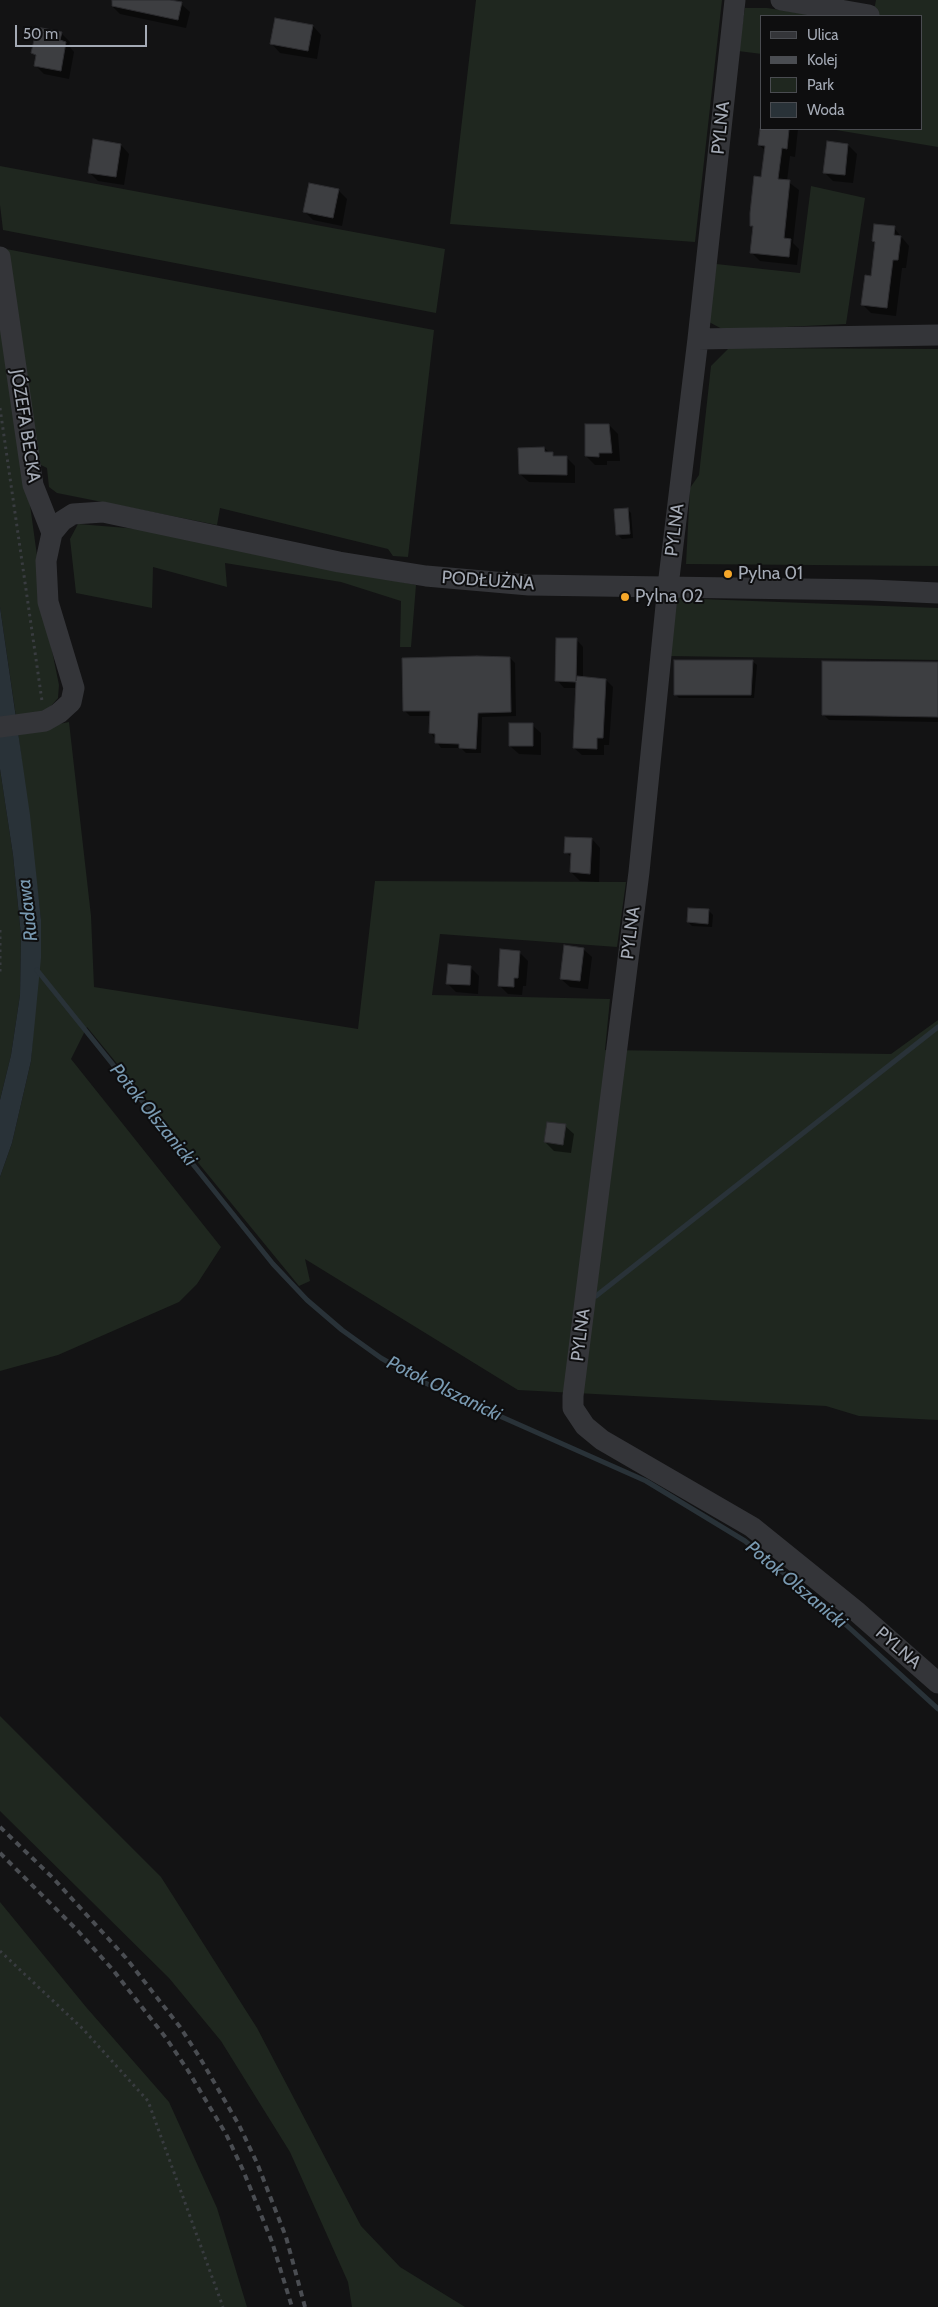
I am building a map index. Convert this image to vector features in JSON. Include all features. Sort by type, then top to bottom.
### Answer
[{"type":"street","name":"PYLNA","points":[[735,0],[698,339],[668,586],[639,872],[573,1396],[574,1408],[585,1426],[602,1440],[752,1527],[856,1611],[938,1683]]},
{"type":"street","points":[[782,0],[869,15]]},
{"type":"street","name":"JÓZEFA BECKA","points":[[0,257],[33,485],[52,532]]},
{"type":"street","points":[[698,339],[938,335]]},
{"type":"street","name":"PODŁUŻNA","points":[[52,532],[62,521],[73,514],[103,512],[339,562],[426,576],[529,585],[938,592]]},
{"type":"street","points":[[0,727],[45,721],[59,713],[71,702],[74,688],[48,602],[46,561],[52,532]]},
{"type":"path","points":[[0,408],[45,721]]},
{"type":"path","points":[[0,930],[0,975]]},
{"type":"path","points":[[0,1951],[83,2029],[148,2101],[224,2307]]},
{"type":"green space","points":[[476,0],[722,0],[695,242],[450,224]]},
{"type":"green space","points":[[876,0],[938,0],[938,147],[836,130],[923,130],[923,15],[873,15]]},
{"type":"green space","points":[[745,8],[767,8],[813,15],[760,15],[760,54],[738,51]]},
{"type":"green space","points":[[0,166],[445,249],[436,313],[3,230],[0,205]]},
{"type":"green space","points":[[811,186],[865,198],[846,324],[724,330],[709,322],[716,264],[800,273]]},
{"type":"green space","points":[[6,249],[434,330],[408,557],[393,556],[388,549],[220,508],[217,525],[57,493],[49,487],[47,468],[39,464]]},
{"type":"green space","points":[[0,287],[46,621],[59,685],[58,698],[45,713],[16,717],[0,607]]},
{"type":"green space","points":[[729,348],[938,349],[938,566],[686,564],[690,488],[699,475],[711,366]]},
{"type":"green space","points":[[78,524],[151,530],[416,585],[411,647],[400,647],[401,601],[341,582],[225,563],[227,587],[153,567],[152,608],[76,593],[70,539]]},
{"type":"green space","points":[[674,598],[938,608],[938,660],[667,656]]},
{"type":"green space","points":[[69,722],[91,916],[94,987],[358,1029],[375,881],[626,882],[617,947],[440,934],[432,995],[610,999],[605,1050],[891,1054],[938,1020],[938,1420],[859,1416],[826,1406],[518,1390],[305,1259],[310,1281],[299,1286],[87,1027],[71,1059],[221,1247],[197,1284],[179,1302],[58,1355],[0,1371],[0,1177],[12,1143],[31,1061],[41,920],[18,732]]},
{"type":"green space","points":[[0,769],[13,855],[21,936],[20,995],[11,1055],[0,1100]]},
{"type":"green space","points":[[0,1716],[161,1877],[257,2028],[361,2226],[400,2267],[465,2307],[352,2307],[348,2282],[290,2152],[221,2041],[169,1978],[0,1811]]},
{"type":"green space","points":[[0,1902],[86,2007],[169,2102],[217,2208],[247,2307],[0,2307]]},
{"type":"water","name":"Rudawa","points":[[0,607],[30,815],[41,920],[41,958],[31,1061],[12,1143],[0,1177],[0,1100],[11,1055],[20,995],[21,936],[13,855],[0,769]]},
{"type":"building","points":[[112,0],[170,0],[182,2],[178,20],[112,6]]},
{"type":"building","points":[[275,18],[313,25],[308,51],[270,44]]},
{"type":"building","points":[[37,27],[62,32],[60,40],[66,42],[61,71],[34,66],[36,55],[31,53]]},
{"type":"building","points":[[760,129],[789,130],[787,149],[782,148],[778,179],[790,180],[784,238],[791,239],[789,257],[750,253],[753,226],[750,226],[750,213],[754,176],[761,177],[765,146],[758,145]]},
{"type":"building","points":[[93,139],[121,144],[116,177],[88,173]]},
{"type":"building","points":[[827,141],[848,144],[845,175],[823,173]]},
{"type":"building","points":[[309,183],[339,189],[333,218],[303,212]]},
{"type":"building","points":[[874,224],[895,226],[894,235],[901,236],[898,260],[893,260],[887,308],[861,305],[865,275],[871,276],[875,242],[872,241]]},
{"type":"building","points":[[585,424],[609,424],[612,453],[599,453],[599,457],[585,456]]},
{"type":"building","points":[[544,447],[545,452],[553,452],[553,456],[567,456],[567,475],[519,474],[518,448]]},
{"type":"building","points":[[628,508],[630,534],[616,535],[614,509]]},
{"type":"building","points":[[556,638],[577,638],[576,681],[577,676],[606,679],[603,738],[597,738],[597,749],[573,748],[576,682],[555,681]]},
{"type":"building","points":[[510,657],[511,712],[478,713],[476,749],[459,748],[459,744],[435,743],[435,734],[429,733],[430,711],[403,711],[402,658]]},
{"type":"building","points":[[674,660],[753,660],[751,695],[674,695]]},
{"type":"building","points":[[822,661],[938,662],[938,717],[822,715]]},
{"type":"building","points":[[509,723],[533,723],[533,746],[509,746]]},
{"type":"building","points":[[565,837],[592,838],[590,874],[570,872],[571,853],[564,853]]},
{"type":"building","points":[[688,908],[709,909],[708,924],[687,922]]},
{"type":"building","points":[[564,945],[584,948],[580,981],[560,979]]},
{"type":"building","points":[[500,949],[520,951],[518,978],[514,978],[514,987],[498,986]]},
{"type":"building","points":[[448,964],[471,966],[470,985],[446,984]]},
{"type":"building","points":[[547,1122],[566,1124],[563,1145],[544,1142]]},
{"type":"waterway","name":"Potok Olszanicki","points":[[37,970],[273,1264],[307,1300],[342,1330],[381,1358],[423,1382],[646,1481],[745,1541],[844,1623],[938,1709]]},
{"type":"waterway","points":[[596,1296],[938,1027]]},
{"type":"railway","points":[[0,1827],[53,1878],[126,1958],[180,2027],[200,2058],[239,2125],[257,2163],[286,2237],[305,2307]]},
{"type":"railway","points":[[0,1853],[78,1931],[113,1970],[166,2038],[187,2069],[226,2134],[243,2170],[272,2242],[292,2307]]},
{"type":"place","name":"Pylna 01","points":[[728,574]]},
{"type":"place","name":"Pylna 02","points":[[625,597]]}]
